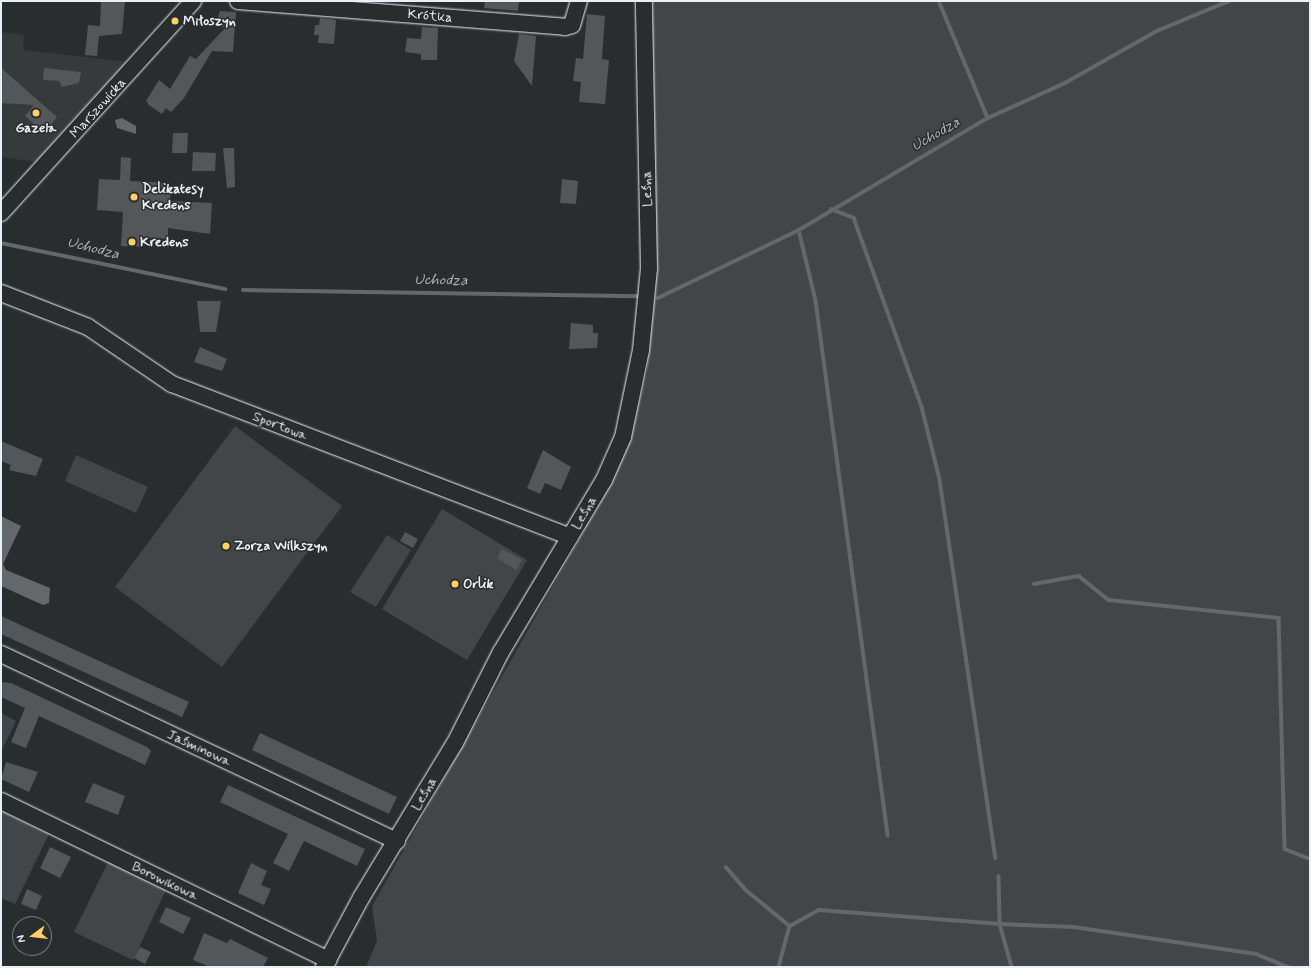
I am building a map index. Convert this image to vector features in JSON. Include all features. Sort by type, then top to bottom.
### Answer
[{"type":"street","name":"Marszowicka","points":[[1,213],[193,1]]},
{"type":"street","name":"Krótka","points":[[238,1],[565,27],[572,25],[580,1]]},
{"type":"street","name":"Leśna","points":[[326,963],[361,898],[396,842],[604,480],[623,437],[641,350],[649,269],[644,1]]},
{"type":"street","name":"Sportowa","points":[[1,293],[88,327],[172,384],[570,537]]},
{"type":"street","name":"Jaśminowa","points":[[1,654],[396,842]]},
{"type":"street","name":"Borowikowa","points":[[1,801],[326,963]]},
{"type":"shaded area","points":[[650,1],[1310,1],[1310,967],[366,967],[377,941],[372,906],[610,485],[631,432],[647,372],[654,291]]},
{"type":"shaded area","points":[[1,32],[24,35],[23,50],[129,62],[37,162],[1,157]]},
{"type":"shaded area","points":[[122,118],[136,126],[136,134],[117,128],[115,120]]},
{"type":"shaded area","name":"Zorza Wilkszyn","points":[[235,426],[342,506],[222,667],[115,587]]},
{"type":"shaded area","points":[[76,455],[148,487],[136,513],[65,481]]},
{"type":"shaded area","name":"Orlik","points":[[442,509],[527,560],[467,660],[382,609]]},
{"type":"shaded area","points":[[1,516],[21,526],[3,564],[6,570],[50,588],[49,603],[43,605],[1,586]]},
{"type":"shaded area","points":[[387,535],[411,550],[376,607],[350,592]]},
{"type":"shaded area","points":[[1,713],[16,721],[1,752]]},
{"type":"shaded area","points":[[1,811],[49,834],[15,904],[1,898]]},
{"type":"shaded area","points":[[108,862],[166,890],[133,960],[74,932]]},
{"type":"building","points":[[101,1],[125,1],[122,34],[99,36],[97,56],[85,55],[88,25],[100,26]]},
{"type":"building","points":[[485,1],[519,1],[518,11],[484,8]]},
{"type":"building","points":[[220,11],[236,12],[233,52],[212,51],[184,98],[171,112],[166,108],[162,114],[149,105],[146,101],[159,80],[170,89],[190,56],[196,59],[226,27],[215,26]]},
{"type":"building","points":[[587,14],[605,16],[602,59],[609,60],[605,104],[579,102],[581,82],[573,81],[576,58],[583,59]]},
{"type":"building","points":[[320,18],[336,20],[334,44],[318,43],[319,35],[314,35],[315,25],[319,25]]},
{"type":"building","points":[[422,27],[438,28],[437,60],[421,60],[421,54],[405,52],[407,38],[421,39]]},
{"type":"building","points":[[519,34],[536,36],[532,86],[514,61]]},
{"type":"building","points":[[1,68],[57,117],[44,133],[25,116],[34,105],[1,103]]},
{"type":"building","points":[[44,68],[81,72],[79,83],[62,87],[59,81],[43,80]]},
{"type":"building","points":[[173,133],[188,133],[187,153],[172,153]]},
{"type":"building","points":[[223,148],[234,148],[235,187],[227,188]]},
{"type":"building","points":[[193,152],[216,153],[215,171],[192,171]]},
{"type":"building","name":"Delikatesy Kredens","points":[[121,157],[131,158],[130,181],[170,183],[170,201],[212,203],[210,234],[168,228],[168,239],[143,237],[143,247],[121,246],[123,212],[97,210],[99,179],[120,180]]},
{"type":"building","points":[[562,179],[578,181],[576,204],[560,203]]},
{"type":"building","points":[[197,301],[221,301],[216,332],[200,332]]},
{"type":"building","points":[[571,323],[593,325],[593,333],[598,333],[597,348],[569,349]]},
{"type":"building","points":[[200,347],[227,359],[222,371],[194,362]]},
{"type":"building","points":[[1,441],[43,459],[36,476],[9,470],[11,465],[1,461]]},
{"type":"building","points":[[543,450],[571,467],[561,490],[545,483],[540,494],[527,488]]},
{"type":"building","points":[[405,532],[418,539],[413,548],[400,541]]},
{"type":"building","points":[[502,549],[522,560],[516,570],[497,558]]},
{"type":"building","points":[[1,616],[189,702],[182,717],[1,634]]},
{"type":"building","points":[[1,682],[11,683],[147,747],[151,751],[145,765],[39,716],[26,748],[11,742],[25,708],[1,697]]},
{"type":"building","points":[[260,733],[397,797],[389,814],[252,750]]},
{"type":"building","points":[[6,762],[38,772],[29,792],[1,779]]},
{"type":"building","points":[[93,783],[125,796],[118,815],[85,802]]},
{"type":"building","points":[[228,785],[365,849],[357,866],[304,841],[289,871],[273,863],[288,834],[220,802]]},
{"type":"building","points":[[50,847],[71,857],[60,878],[40,868]]},
{"type":"building","points":[[251,863],[267,871],[261,885],[271,889],[264,905],[238,893]]},
{"type":"building","points":[[27,889],[42,896],[36,910],[21,904]]},
{"type":"building","points":[[166,907],[191,918],[183,934],[159,922]]},
{"type":"building","points":[[204,933],[227,943],[230,939],[268,958],[263,967],[210,967],[193,960]]},
{"type":"building","points":[[140,947],[151,952],[145,964],[134,958]]},
{"type":"waterway","points":[[939,1],[988,118]]},
{"type":"waterway","name":"Uchodza","points":[[658,298],[799,230],[988,118],[1065,83],[1157,31],[1229,1]]},
{"type":"waterway","points":[[831,209],[854,218],[922,407],[940,480],[996,858]]},
{"type":"waterway","points":[[799,230],[816,301],[888,835]]},
{"type":"waterway","name":"Uchodza","points":[[1,243],[225,289]]},
{"type":"waterway","name":"Uchodza","points":[[243,290],[639,296]]},
{"type":"waterway","points":[[1034,584],[1079,576],[1109,600],[1279,618],[1285,849],[1307,858]]},
{"type":"waterway","points":[[726,867],[746,890],[790,926],[779,967]]},
{"type":"waterway","points":[[999,876],[1000,924],[1074,927],[1256,954],[1289,967]]},
{"type":"waterway","points":[[790,926],[819,910],[1000,924],[1012,967]]},
{"type":"place","name":"Miłoszyn","points":[[175,21]]},
{"type":"place","name":"Gazela","points":[[36,113]]},
{"type":"place","name":"Delikatesy Kredens","points":[[134,197]]},
{"type":"place","name":"Kredens","points":[[132,242]]},
{"type":"place","name":"Zorza Wilkszyn","points":[[226,546]]},
{"type":"place","name":"Orlik","points":[[455,584]]}]
